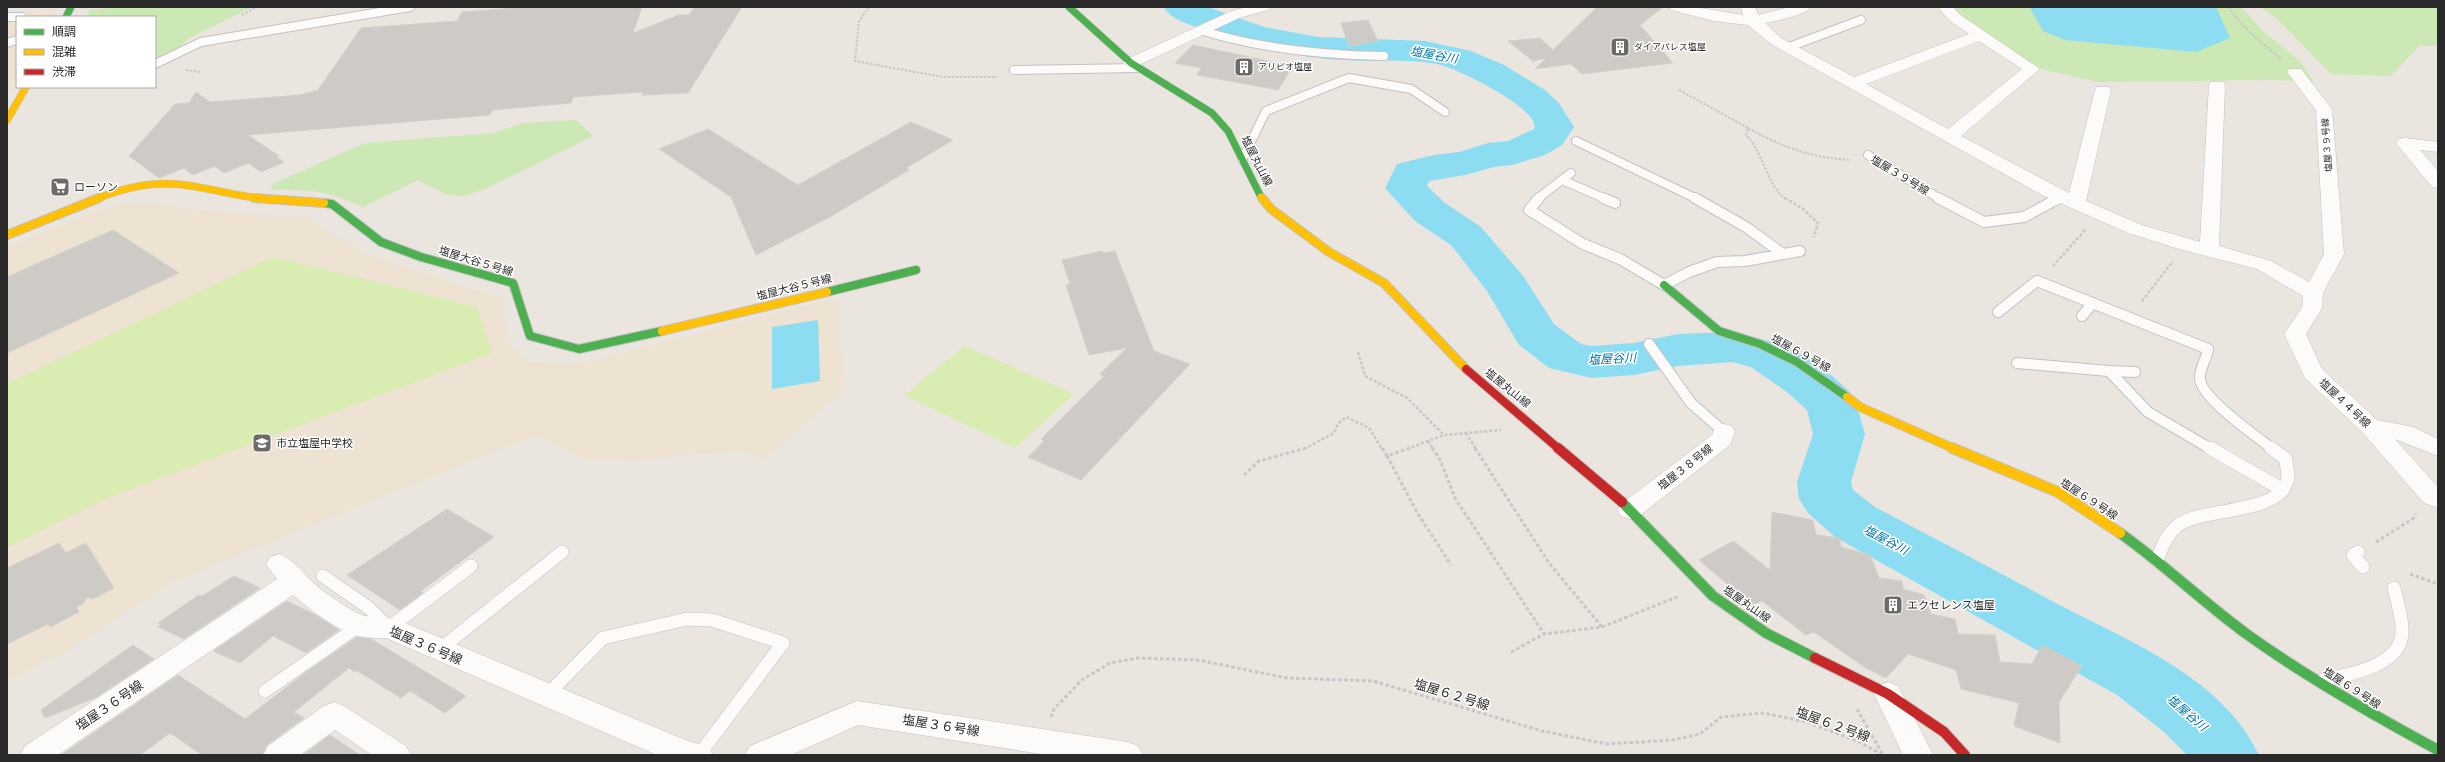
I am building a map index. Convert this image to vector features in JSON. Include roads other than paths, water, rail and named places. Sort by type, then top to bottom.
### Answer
[{"type":"street","points":[[66,16],[71,7]]},
{"type":"street","name":"塩屋丸山線","points":[[1069,7],[1135,66],[1212,113],[1228,130],[1258,193],[1271,209],[1329,252],[1384,283],[1456,361],[1614,492],[1714,596],[1766,633],[1888,694],[1944,732],[1965,755]]},
{"type":"street","points":[[1218,7],[1234,15]]},
{"type":"street","points":[[1135,66],[1200,30],[1234,15],[1263,7]]},
{"type":"street","points":[[1676,7],[1704,14],[1750,14],[1776,17],[1804,7]]},
{"type":"street","points":[[1945,7],[1954,17],[2032,69],[1950,136]]},
{"type":"street","points":[[1750,14],[1776,41],[2068,200],[2135,229],[2186,245],[2264,265],[2313,293]]},
{"type":"street","points":[[1853,83],[1980,35]]},
{"type":"street","name":"塩屋３９号線","points":[[2294,72],[2324,109],[2334,254],[2313,293]]},
{"type":"street","points":[[2209,250],[2217,85]]},
{"type":"street","points":[[7,120],[25,88]]},
{"type":"street","points":[[2068,200],[2103,90]]},
{"type":"street","points":[[2438,147],[2405,143],[2438,183]]},
{"type":"street","name":"塩屋大谷５号線","points":[[7,235],[111,193],[148,185],[174,184],[241,197],[332,204],[381,242],[421,258],[514,283],[530,336],[579,349],[728,316],[916,270]]},
{"type":"street","name":"塩屋６９号線","points":[[1664,285],[1719,331],[1760,344],[1797,362],[1833,385],[1860,407],[2058,492],[2157,560],[2224,617],[2369,713],[2438,750]]},
{"type":"street","name":"塩屋４４号線","points":[[2313,293],[2312,308],[2295,334],[2313,373],[2370,426],[2436,498]]},
{"type":"street","points":[[2370,426],[2405,433],[2438,448]]},
{"type":"street","name":"塩屋３８号線","points":[[1630,510],[1722,439],[1724,432]]},
{"type":"street","name":"塩屋３６号線","points":[[35,755],[286,573],[314,598],[359,626],[389,628],[546,696],[686,754],[698,755]]},
{"type":"street","points":[[1888,694],[1918,755]]},
{"type":"street","name":"塩屋３６号線","points":[[760,755],[857,713],[1128,755]]},
{"type":"street","points":[[278,755],[334,714],[396,755]]},
{"type":"lane","points":[[156,64],[201,42],[276,31],[353,15],[410,7]]},
{"type":"lane","points":[[353,15],[360,23]]},
{"type":"lane","points":[[1789,47],[1860,20]]},
{"type":"lane","points":[[1200,30],[1246,44],[1351,56],[1384,56]]},
{"type":"lane","points":[[1014,70],[1045,68],[1109,70],[1135,66]]},
{"type":"lane","points":[[1242,160],[1266,112],[1274,106],[1349,78],[1411,89],[1444,112]]},
{"type":"lane","points":[[1576,141],[1596,153],[1680,191],[1723,213],[1756,233],[1783,254]]},
{"type":"lane","name":"塩屋３９号線","points":[[1868,155],[1945,202],[1984,222],[2024,217],[2068,200]]},
{"type":"lane","points":[[1572,173],[1536,200],[1529,210],[1583,244],[1620,259],[1664,285],[1689,272],[1717,262],[1800,251]]},
{"type":"lane","points":[[1562,180],[1615,203]]},
{"type":"lane","points":[[1998,312],[2037,281],[2208,349],[2208,359],[2200,370],[2200,382],[2213,401],[2286,459],[2289,471],[2283,490],[2266,502],[2182,522],[2165,538],[2157,560]]},
{"type":"lane","points":[[2082,316],[2093,303]]},
{"type":"lane","name":"塩屋３８号線","points":[[1649,344],[1691,403],[1724,432]]},
{"type":"lane","points":[[2017,363],[2135,372]]},
{"type":"lane","points":[[2109,371],[2148,412],[2283,490]]},
{"type":"lane","points":[[439,650],[562,552]]},
{"type":"lane","points":[[2358,552],[2353,555],[2362,567]]},
{"type":"lane","points":[[323,576],[368,608],[389,628],[471,566]]},
{"type":"lane","points":[[2318,680],[2358,672],[2378,663],[2396,650],[2403,635],[2394,588]]},
{"type":"lane","points":[[546,696],[603,638],[687,619],[712,620],[783,643],[698,755]]},
{"type":"lane","points":[[265,691],[359,626]]},
{"type":"water","points":[[2214,7],[2217,9],[2230,38],[2196,52],[2065,40],[2043,31],[2030,8]]},
{"type":"water","points":[[818,320],[820,381],[772,389],[772,327]]},
{"type":"waterway","name":"塩屋谷川","points":[[1180,7],[1208,20],[1237,30],[1282,41],[1338,49],[1425,51],[1447,55],[1469,62],[1491,72],[1532,98],[1546,111],[1555,127],[1548,137],[1531,147],[1512,153],[1488,155],[1465,163],[1434,167],[1411,173],[1406,188],[1430,212],[1466,236],[1507,286],[1536,334],[1566,357],[1591,362],[1634,359],[1678,350],[1732,347],[1768,356],[1805,380],[1831,403],[1839,434],[1824,482],[1827,499],[1855,522],[2139,677],[2186,711],[2207,732],[2226,755]]},
{"type":"place","name":"ダイアパレス塩屋","points":[[1620,47]]},
{"type":"place","name":"アリピオ塩屋","points":[[1244,67]]},
{"type":"place","name":"ローソン","points":[[60,187]]},
{"type":"place","name":"市立塩屋中学校","points":[[262,443]]},
{"type":"place","name":"エクセレンス塩屋","points":[[1893,605]]}]
